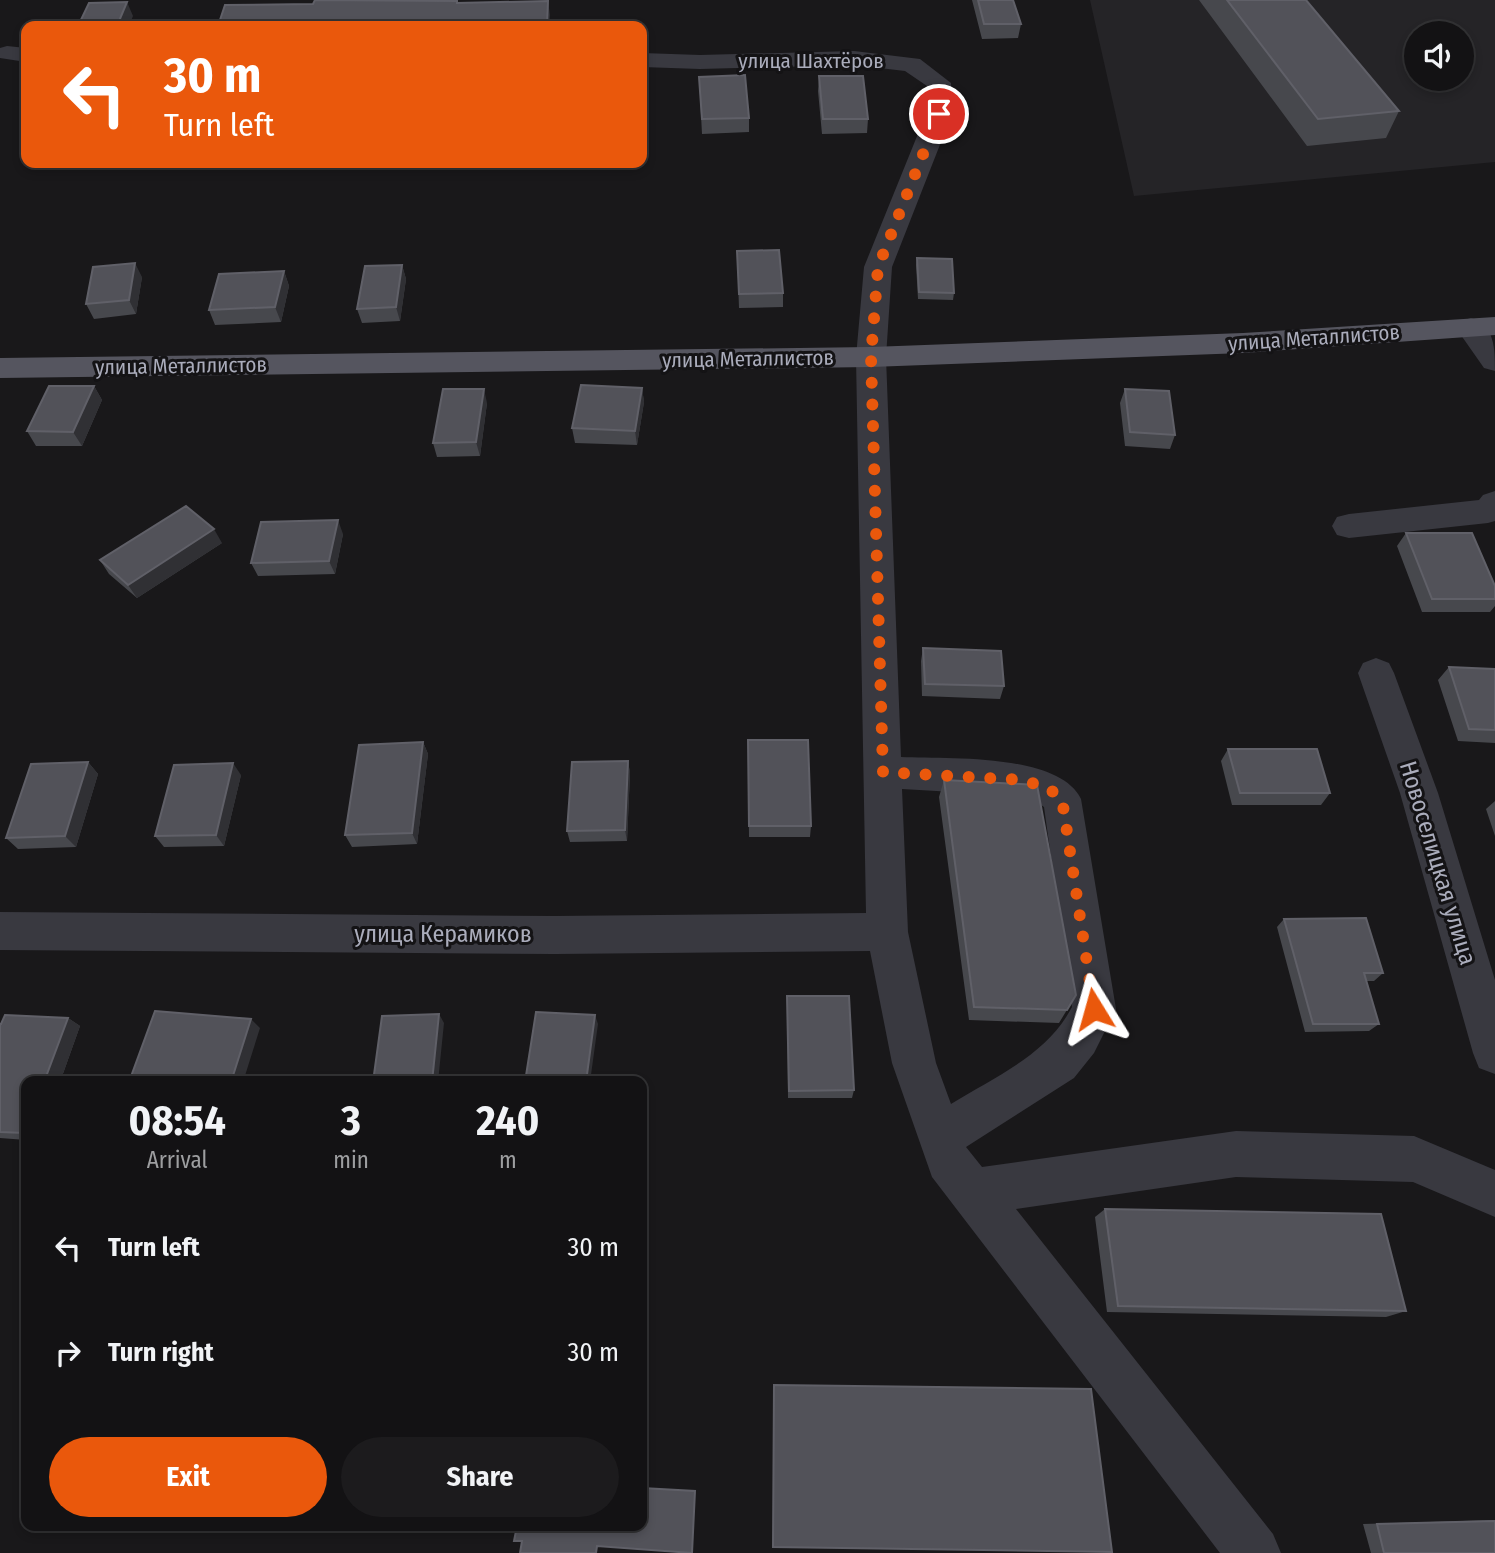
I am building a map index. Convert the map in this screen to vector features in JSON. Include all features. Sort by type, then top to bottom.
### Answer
[{"type":"main road","name":"улица Металлистов","points":[[0,368],[871,357],[1243,343],[1483,327]]},
{"type":"street","name":"улица Шахтёров","points":[[647,60],[700,62],[854,58],[911,64],[939,83],[939,114],[878,267],[871,357]]},
{"type":"street","points":[[1483,327],[1495,361]]},
{"type":"street","points":[[871,357],[887,932],[914,1063],[948,1161],[1254,1553]]},
{"type":"street","points":[[1349,526],[1488,510],[1495,503]]},
{"type":"street","name":"Новоселицкая улица","points":[[1376,673],[1419,793],[1495,1054]]},
{"type":"street","points":[[883,772],[1023,780],[1048,788],[1062,799],[1094,1009],[1079,1038],[1058,1063],[940,1137]]},
{"type":"street","name":"улица Керамиков","points":[[0,931],[542,935],[887,932]]},
{"type":"street","points":[[972,1192],[1236,1154],[1413,1159],[1495,1194]]},
{"type":"shaded area","points":[[1090,0],[1495,0],[1495,162],[1134,196]]},
{"type":"building","points":[[315,0],[457,3],[548,1],[547,21],[220,21],[225,5],[313,4]]},
{"type":"building","points":[[978,0],[1013,0],[1021,24],[984,24]]},
{"type":"building","points":[[1227,0],[1306,0],[1399,111],[1318,119]]},
{"type":"building","points":[[127,2],[119,21],[80,21],[89,3]]},
{"type":"building","points":[[745,75],[749,118],[702,119],[699,77]]},
{"type":"building","points":[[819,76],[863,76],[868,119],[823,119]]},
{"type":"building","points":[[779,250],[783,293],[739,294],[737,251]]},
{"type":"building","points":[[917,258],[952,259],[954,293],[919,292]]},
{"type":"building","points":[[135,263],[129,300],[86,304],[93,267]]},
{"type":"building","points":[[402,265],[396,307],[357,309],[365,266]]},
{"type":"building","points":[[284,271],[275,307],[209,310],[219,274]]},
{"type":"building","points":[[581,385],[642,388],[635,431],[572,428]]},
{"type":"building","points":[[49,386],[94,386],[73,432],[27,431]]},
{"type":"building","points":[[443,389],[484,389],[476,442],[433,443]]},
{"type":"building","points":[[1125,389],[1169,391],[1175,435],[1130,432]]},
{"type":"building","points":[[186,506],[214,529],[128,585],[100,560]]},
{"type":"building","points":[[338,520],[329,561],[251,563],[261,522]]},
{"type":"building","points":[[1406,533],[1472,533],[1495,586],[1495,599],[1432,599]]},
{"type":"building","points":[[923,648],[1001,651],[1004,686],[925,684]]},
{"type":"building","points":[[1449,667],[1495,669],[1495,730],[1469,729]]},
{"type":"building","points":[[748,740],[808,740],[811,826],[749,826]]},
{"type":"building","points":[[423,742],[412,833],[345,835],[359,745]]},
{"type":"building","points":[[1228,749],[1317,749],[1330,793],[1240,793]]},
{"type":"building","points":[[628,761],[625,830],[567,831],[572,762]]},
{"type":"building","points":[[88,762],[65,836],[6,838],[31,764]]},
{"type":"building","points":[[233,763],[216,835],[155,836],[174,765]]},
{"type":"building","points":[[944,780],[1037,785],[1076,995],[1067,1010],[974,1007]]},
{"type":"building","points":[[1366,918],[1383,973],[1364,973],[1379,1024],[1313,1024],[1284,919]]},
{"type":"building","points":[[787,996],[849,996],[854,1090],[789,1091]]},
{"type":"building","points":[[155,1011],[251,1019],[233,1076],[131,1076]]},
{"type":"building","points":[[536,1012],[595,1015],[587,1076],[526,1076]]},
{"type":"building","points":[[439,1014],[433,1076],[374,1076],[382,1016]]},
{"type":"building","points":[[5,1015],[68,1018],[46,1076],[21,1076],[21,1133],[0,1132],[1,1024]]},
{"type":"building","points":[[1105,1209],[1381,1214],[1406,1311],[1118,1306]]},
{"type":"building","points":[[774,1385],[1091,1389],[1112,1552],[773,1547]]},
{"type":"building","points":[[647,1488],[695,1491],[692,1553],[597,1546],[596,1553],[520,1553],[522,1541],[514,1541],[516,1531],[647,1531]]},
{"type":"building","points":[[1495,1521],[1495,1553],[1384,1553],[1377,1524]]},
{"type":"route","points":[[939,114],[878,267],[871,357],[883,772],[1023,780],[1048,788],[1062,799],[1094,1009]]}]
